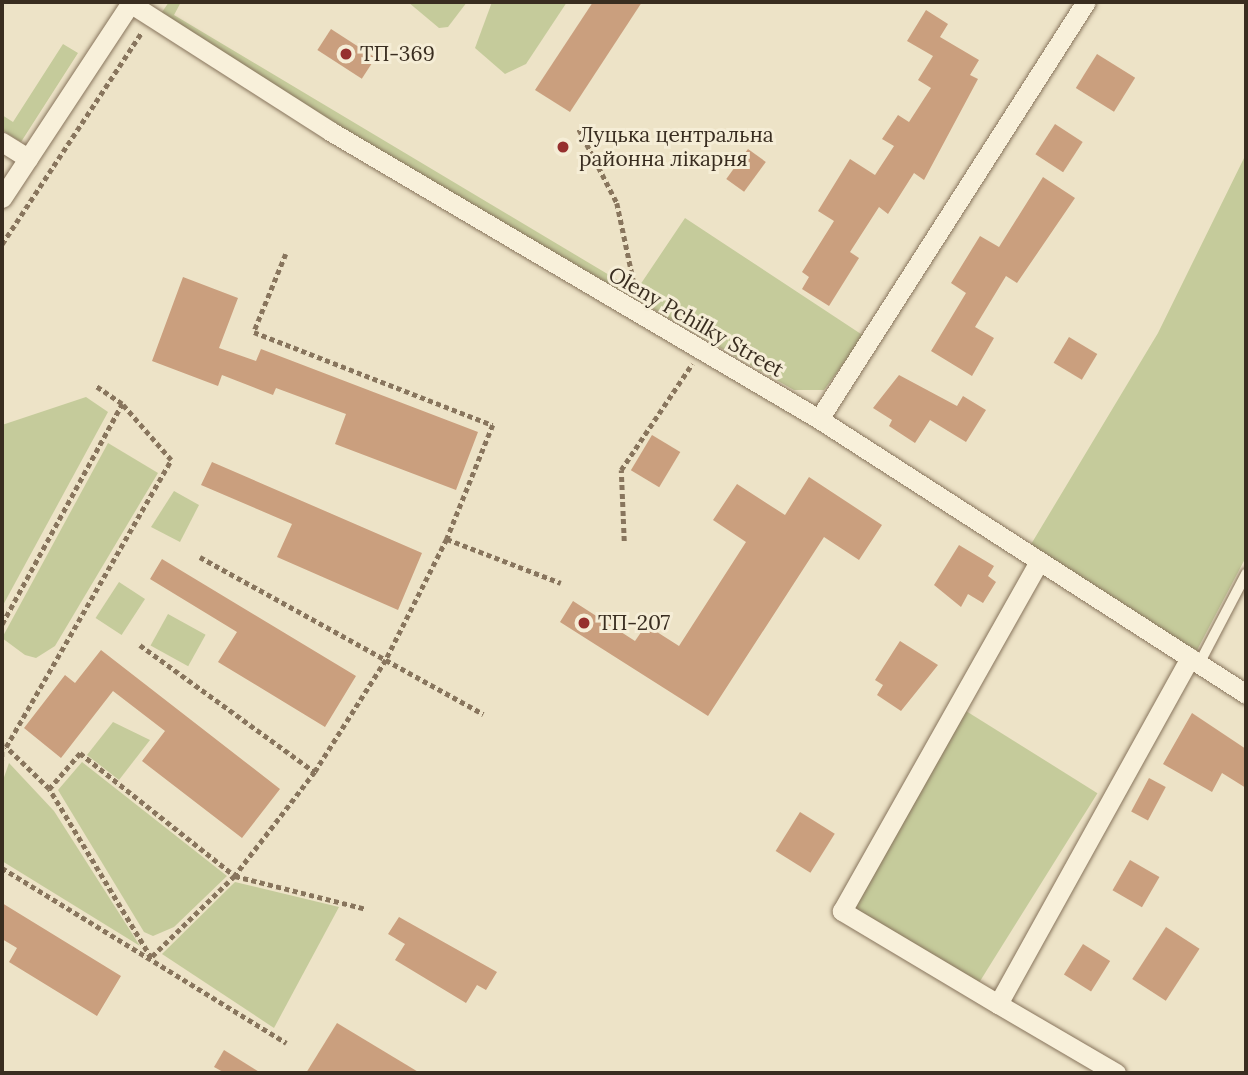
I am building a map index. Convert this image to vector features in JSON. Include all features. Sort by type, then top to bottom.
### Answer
[{"type":"street","points":[[819,419],[1086,2]]},
{"type":"street","points":[[2,198],[130,3]]},
{"type":"street","name":"Oleny Pchilky Street","points":[[130,3],[652,323],[819,419],[1246,694]]},
{"type":"street","points":[[2,142],[28,158]]},
{"type":"street","points":[[1038,562],[842,911],[1116,1073]]},
{"type":"street","points":[[998,1004],[1194,661]]},
{"type":"lane","points":[[1194,661],[1246,574]]},
{"type":"path","points":[[2,244],[151,17]]},
{"type":"path","points":[[579,129],[617,203],[630,275],[652,323]]},
{"type":"path","points":[[151,958],[235,876],[315,772],[386,660],[447,539],[493,425],[254,332],[286,254]]},
{"type":"path","points":[[624,541],[621,470],[701,351]]},
{"type":"path","points":[[2,760],[4,745],[172,460],[122,404],[95,386]]},
{"type":"path","points":[[2,624],[122,404]]},
{"type":"path","points":[[447,539],[561,583]]},
{"type":"path","points":[[200,557],[483,714]]},
{"type":"path","points":[[140,645],[315,772]]},
{"type":"path","points":[[4,745],[49,789],[151,958]]},
{"type":"path","points":[[49,789],[80,753],[235,876],[366,909]]},
{"type":"path","points":[[2,868],[286,1043]]},
{"type":"green space","points":[[169,2],[181,2],[174,15],[636,291],[685,218],[864,336],[824,390],[794,390],[334,126],[160,15]]},
{"type":"green space","points":[[408,2],[467,2],[448,27],[439,28]]},
{"type":"green space","points":[[492,2],[567,2],[526,64],[505,74],[475,48]]},
{"type":"green space","points":[[63,44],[78,53],[21,142],[2,130],[2,115],[13,122]]},
{"type":"green space","points":[[1246,154],[1246,557],[1196,652],[1030,546],[1158,333]]},
{"type":"green space","points":[[86,397],[108,412],[2,607],[2,425]]},
{"type":"green space","points":[[108,443],[158,473],[55,646],[36,658],[25,655],[2,638]]},
{"type":"green space","points":[[174,491],[199,505],[180,542],[151,527]]},
{"type":"green space","points":[[119,582],[145,599],[122,635],[96,618]]},
{"type":"green space","points":[[168,614],[206,635],[188,666],[151,645]]},
{"type":"green space","points":[[966,711],[1097,793],[977,986],[846,904]]},
{"type":"green space","points":[[113,722],[150,740],[119,780],[87,755]]},
{"type":"green space","points":[[82,762],[227,876],[174,927],[153,936],[144,932],[58,790]]},
{"type":"green space","points":[[9,763],[54,811],[140,946],[2,861],[2,783]]},
{"type":"green space","points":[[235,882],[339,907],[274,1028],[162,954]]},
{"type":"building","points":[[593,2],[642,2],[570,112],[535,90]]},
{"type":"building","points":[[926,10],[948,24],[940,37],[979,60],[970,75],[978,79],[924,180],[914,173],[888,214],[879,207],[850,252],[859,258],[829,306],[802,289],[809,277],[802,272],[834,221],[818,211],[850,159],[875,175],[894,146],[882,139],[898,115],[909,122],[931,88],[918,80],[933,56],[907,41]]},
{"type":"building","name":"ТП-369","points":[[331,29],[375,58],[362,79],[317,50]]},
{"type":"building","points":[[1097,54],[1135,78],[1114,112],[1076,88]]},
{"type":"building","points":[[1055,124],[1083,142],[1063,172],[1035,154]]},
{"type":"building","points":[[748,149],[766,162],[744,192],[726,179]]},
{"type":"building","points":[[1043,177],[1075,198],[1017,283],[1006,276],[975,327],[994,338],[972,376],[931,351],[966,293],[951,283],[980,236],[999,247]]},
{"type":"building","points":[[183,277],[238,298],[219,348],[256,361],[261,349],[478,432],[456,490],[335,444],[346,414],[276,388],[273,395],[222,375],[218,386],[152,361]]},
{"type":"building","points":[[1069,337],[1097,354],[1082,380],[1054,363]]},
{"type":"building","points":[[899,375],[957,406],[963,396],[986,410],[966,442],[930,420],[915,443],[889,426],[892,420],[873,408]]},
{"type":"building","points":[[652,435],[680,452],[659,487],[631,470]]},
{"type":"building","points":[[212,462],[422,553],[398,610],[277,557],[292,524],[201,485]]},
{"type":"building","points":[[809,477],[882,525],[859,560],[824,537],[708,716],[560,622],[573,601],[635,641],[646,625],[679,646],[746,542],[713,520],[737,484],[785,515]]},
{"type":"building","points":[[959,545],[994,566],[988,576],[996,582],[983,603],[968,594],[961,607],[934,585]]},
{"type":"building","points":[[162,559],[356,676],[325,727],[218,662],[237,632],[150,579]]},
{"type":"building","points":[[900,641],[938,665],[901,711],[877,695],[883,685],[875,680]]},
{"type":"building","points":[[101,650],[280,789],[242,838],[142,761],[165,731],[113,691],[61,758],[24,728],[65,675],[75,683]]},
{"type":"building","points":[[1192,713],[1246,749],[1246,788],[1222,773],[1212,792],[1163,764]]},
{"type":"building","points":[[1149,778],[1166,787],[1148,820],[1131,812]]},
{"type":"building","points":[[800,812],[835,834],[810,873],[776,851]]},
{"type":"building","points":[[1130,860],[1159,877],[1142,907],[1112,890]]},
{"type":"building","points":[[2,903],[121,976],[97,1016],[9,962],[17,948],[2,939]]},
{"type":"building","points":[[399,917],[497,972],[486,990],[477,985],[466,1003],[395,960],[405,944],[388,934]]},
{"type":"building","points":[[1166,927],[1200,949],[1166,1001],[1132,979]]},
{"type":"building","points":[[1083,944],[1110,961],[1091,991],[1064,975]]},
{"type":"building","points":[[337,1023],[420,1073],[306,1073]]},
{"type":"building","points":[[224,1050],[261,1073],[225,1073],[214,1067]]},
{"type":"place","name":"ТП-369","points":[[346,54]]},
{"type":"place","name":"Луцька центральна районна лікарня","points":[[563,147]]},
{"type":"place","name":"ТП-207","points":[[584,623]]}]
